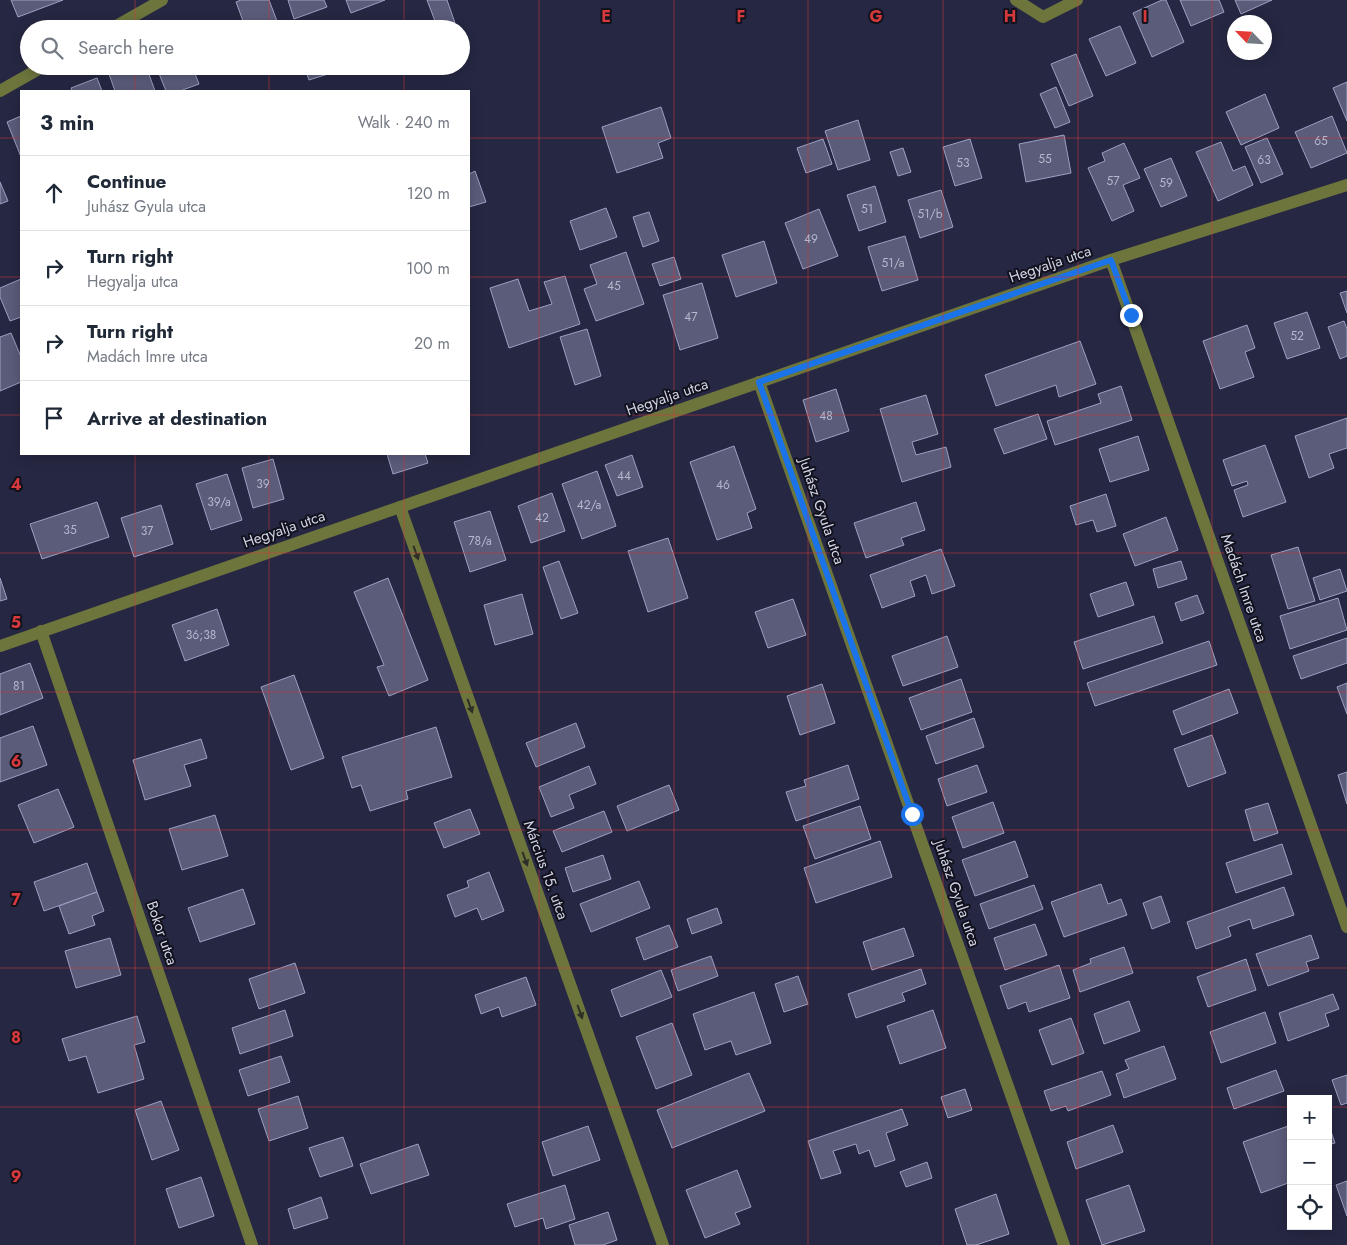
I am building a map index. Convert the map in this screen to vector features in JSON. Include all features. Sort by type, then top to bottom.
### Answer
[{"type":"street","points":[[127,20],[162,0]]},
{"type":"street","points":[[1016,0],[1043,17],[1077,0]]},
{"type":"street","points":[[0,91],[28,75]]},
{"type":"street","name":"Hegyalja utca","points":[[0,646],[1111,260],[1347,185]]},
{"type":"street","name":"Madách Imre utca","points":[[1111,260],[1347,927]]},
{"type":"street","name":"Juhász Gyula utca","points":[[759,382],[1064,1245]]},
{"type":"street","name":"Március 15. utca","points":[[400,507],[663,1245]]},
{"type":"street","name":"Bokor utca","points":[[41,631],[252,1245]]},
{"type":"building","points":[[11,0],[63,0],[18,17]]},
{"type":"building","points":[[241,0],[269,0],[277,20],[243,20],[236,2]]},
{"type":"building","points":[[288,0],[324,0],[327,7],[294,19]]},
{"type":"building","points":[[346,0],[385,0],[351,13]]},
{"type":"building","points":[[427,0],[447,0],[454,20],[435,20]]},
{"type":"building","points":[[1166,0],[1184,42],[1152,57],[1133,13]]},
{"type":"building","points":[[1180,0],[1219,0],[1224,12],[1191,26]]},
{"type":"building","points":[[1235,0],[1272,0],[1241,14]]},
{"type":"building","points":[[1120,26],[1136,63],[1106,76],[1089,39]]},
{"type":"building","points":[[1076,54],[1093,96],[1069,106],[1051,64]]},
{"type":"building","points":[[109,75],[149,75],[155,90],[115,90]]},
{"type":"building","points":[[160,75],[196,75],[199,84],[183,90],[166,90]]},
{"type":"building","points":[[307,75],[325,75],[309,80]]},
{"type":"building","points":[[97,78],[102,90],[72,90],[71,88]]},
{"type":"building","points":[[1347,82],[1347,121],[1333,88]]},
{"type":"building","points":[[1056,87],[1070,122],[1055,128],[1040,94]]},
{"type":"building","points":[[1265,94],[1279,128],[1241,145],[1226,112]]},
{"type":"building","points":[[661,107],[671,138],[658,143],[663,158],[617,173],[602,127]]},
{"type":"building","points":[[20,116],[20,154],[7,122]]},
{"type":"building","points":[[1332,116],[1347,153],[1311,168],[1295,132]]},
{"type":"building","points":[[858,120],[870,160],[838,170],[825,131]]},
{"type":"building","points":[[1064,135],[1071,173],[1026,182],[1019,144]]},
{"type":"building","points":[[1267,138],[1283,174],[1261,183],[1245,147]]},
{"type":"building","points":[[823,139],[832,164],[806,173],[797,148]]},
{"type":"building","points":[[970,139],[982,178],[955,186],[943,147]]},
{"type":"building","points":[[1221,142],[1233,171],[1245,166],[1253,185],[1218,201],[1196,152]]},
{"type":"building","points":[[1124,143],[1140,178],[1123,185],[1134,211],[1112,221],[1088,168],[1105,161],[1102,153]]},
{"type":"building","points":[[903,148],[911,172],[898,176],[890,152]]},
{"type":"building","points":[[1171,158],[1187,196],[1161,207],[1144,169]]},
{"type":"building","points":[[475,171],[486,202],[470,207],[470,174]]},
{"type":"building","points":[[0,182],[8,201],[0,204]]},
{"type":"building","points":[[875,186],[886,222],[859,231],[847,195]]},
{"type":"building","points":[[941,190],[953,227],[920,238],[908,200]]},
{"type":"building","points":[[606,208],[617,237],[580,250],[570,221]]},
{"type":"building","points":[[819,209],[838,256],[803,269],[785,223]]},
{"type":"building","points":[[649,212],[659,241],[643,247],[633,217]]},
{"type":"building","points":[[905,236],[918,280],[882,291],[868,247]]},
{"type":"building","points":[[764,241],[777,283],[736,297],[722,255]]},
{"type":"building","points":[[626,252],[644,304],[596,321],[584,289],[597,284],[590,265]]},
{"type":"building","points":[[674,257],[681,279],[660,286],[652,264]]},
{"type":"building","points":[[565,276],[580,324],[509,348],[490,288],[518,279],[529,311],[552,304],[544,282]]},
{"type":"building","points":[[20,279],[20,317],[10,321],[0,297],[0,288]]},
{"type":"building","points":[[702,283],[718,338],[680,350],[663,295]]},
{"type":"building","points":[[1347,291],[1347,313],[1340,293]]},
{"type":"building","points":[[1307,312],[1320,348],[1287,359],[1274,323]]},
{"type":"building","points":[[1344,321],[1347,329],[1347,356],[1340,359],[1328,327]]},
{"type":"building","points":[[1247,325],[1255,348],[1245,352],[1254,377],[1220,389],[1203,341]]},
{"type":"building","points":[[587,329],[601,376],[575,385],[560,337]]},
{"type":"building","points":[[11,333],[20,355],[20,382],[0,391],[0,337]]},
{"type":"building","points":[[1080,341],[1096,384],[1059,397],[1056,385],[996,406],[985,375]]},
{"type":"building","points":[[1121,386],[1132,420],[1055,445],[1047,421],[1101,403],[1098,394]]},
{"type":"building","points":[[836,389],[849,431],[816,442],[803,400]]},
{"type":"building","points":[[926,395],[938,434],[912,442],[916,455],[946,447],[951,467],[902,482],[880,409]]},
{"type":"building","points":[[1038,414],[1047,439],[1004,454],[994,429]]},
{"type":"building","points":[[1347,418],[1347,448],[1329,454],[1334,468],[1309,478],[1295,436]]},
{"type":"building","points":[[1138,436],[1149,470],[1110,482],[1099,449]]},
{"type":"building","points":[[1265,445],[1286,502],[1243,517],[1234,490],[1248,485],[1247,481],[1232,486],[1223,460]]},
{"type":"building","points":[[734,446],[756,509],[747,513],[752,528],[717,540],[690,462]]},
{"type":"building","points":[[387,455],[425,455],[428,463],[393,474]]},
{"type":"building","points":[[632,455],[643,487],[617,496],[605,465]]},
{"type":"building","points":[[273,459],[284,499],[253,508],[242,468]]},
{"type":"building","points":[[597,471],[616,526],[582,539],[562,484]]},
{"type":"building","points":[[227,474],[242,520],[211,530],[196,484]]},
{"type":"building","points":[[552,493],[565,531],[531,543],[518,506]]},
{"type":"building","points":[[1106,494],[1116,526],[1097,532],[1093,520],[1076,525],[1070,506]]},
{"type":"building","points":[[97,502],[109,537],[42,559],[30,524]]},
{"type":"building","points":[[916,502],[925,530],[901,538],[904,545],[866,558],[854,523]]},
{"type":"building","points":[[161,505],[173,544],[134,557],[121,518]]},
{"type":"building","points":[[490,511],[506,560],[470,572],[454,522]]},
{"type":"building","points":[[1166,517],[1178,550],[1135,566],[1123,534]]},
{"type":"building","points":[[668,538],[688,598],[648,612],[628,551]]},
{"type":"building","points":[[1298,547],[1315,601],[1288,609],[1271,555]]},
{"type":"building","points":[[941,549],[955,586],[932,594],[926,575],[910,581],[915,596],[882,608],[870,575]]},
{"type":"building","points":[[559,561],[578,613],[561,619],[543,567]]},
{"type":"building","points":[[1181,561],[1187,579],[1158,588],[1153,569]]},
{"type":"building","points":[[1340,569],[1347,591],[1320,600],[1313,578]]},
{"type":"building","points":[[0,578],[7,599],[0,601]]},
{"type":"building","points":[[388,578],[428,680],[389,696],[377,667],[384,665],[354,592]]},
{"type":"building","points":[[1126,582],[1134,605],[1098,617],[1090,594]]},
{"type":"building","points":[[522,594],[533,634],[495,645],[484,605]]},
{"type":"building","points":[[1197,595],[1204,613],[1181,621],[1175,603]]},
{"type":"building","points":[[1338,598],[1347,630],[1290,649],[1280,616]]},
{"type":"building","points":[[793,599],[806,635],[768,648],[755,612]]},
{"type":"building","points":[[217,609],[229,645],[185,661],[172,625]]},
{"type":"building","points":[[1154,616],[1163,643],[1083,669],[1074,642]]},
{"type":"building","points":[[947,636],[958,667],[903,686],[892,656]]},
{"type":"building","points":[[1347,638],[1347,663],[1301,679],[1293,656]]},
{"type":"building","points":[[1209,641],[1217,665],[1095,706],[1087,683]]},
{"type":"building","points":[[30,663],[43,698],[0,715],[0,674]]},
{"type":"building","points":[[294,675],[324,758],[291,770],[261,687]]},
{"type":"building","points":[[961,679],[972,712],[921,730],[909,698]]},
{"type":"building","points":[[1347,683],[1347,714],[1337,687]]},
{"type":"building","points":[[822,684],[835,723],[800,735],[787,696]]},
{"type":"building","points":[[1229,689],[1238,713],[1182,735],[1173,711]]},
{"type":"building","points":[[974,718],[984,747],[936,764],[926,736]]},
{"type":"building","points":[[576,723],[585,747],[536,767],[526,743]]},
{"type":"building","points":[[33,726],[47,765],[0,782],[0,738]]},
{"type":"building","points":[[436,727],[452,777],[406,791],[408,799],[370,811],[361,785],[352,788],[342,757]]},
{"type":"building","points":[[1212,735],[1226,773],[1188,787],[1174,749]]},
{"type":"building","points":[[201,739],[207,758],[184,765],[191,786],[145,800],[133,760]]},
{"type":"building","points":[[848,765],[859,799],[796,821],[786,792],[806,786],[804,780]]},
{"type":"building","points":[[977,765],[987,792],[947,806],[938,779]]},
{"type":"building","points":[[589,766],[596,784],[569,795],[574,808],[551,817],[539,787]]},
{"type":"building","points":[[1347,772],[1347,804],[1338,775]]},
{"type":"building","points":[[669,785],[679,810],[627,831],[617,806]]},
{"type":"building","points":[[58,789],[74,827],[34,843],[18,805]]},
{"type":"building","points":[[993,802],[1004,833],[963,848],[952,817]]},
{"type":"building","points":[[1268,803],[1278,833],[1254,841],[1245,810]]},
{"type":"building","points":[[860,806],[871,839],[815,859],[803,826]]},
{"type":"building","points":[[470,809],[480,834],[444,848],[434,823]]},
{"type":"building","points":[[604,811],[612,832],[562,852],[553,831]]},
{"type":"building","points":[[215,815],[228,856],[182,870],[169,829]]},
{"type":"building","points":[[880,841],[892,877],[816,903],[804,868]]},
{"type":"building","points":[[1015,841],[1028,877],[975,896],[962,860]]},
{"type":"building","points":[[1282,844],[1292,874],[1236,893],[1226,863]]},
{"type":"building","points":[[603,855],[611,879],[573,892],[565,868]]},
{"type":"building","points":[[87,863],[97,892],[44,911],[34,882]]},
{"type":"building","points":[[489,872],[504,911],[482,920],[477,908],[455,917],[447,895],[469,887],[467,881]]},
{"type":"building","points":[[639,881],[650,908],[591,932],[580,904]]},
{"type":"building","points":[[1101,884],[1108,904],[1121,899],[1127,915],[1064,937],[1051,902]]},
{"type":"building","points":[[1034,885],[1043,909],[989,929],[980,904]]},
{"type":"building","points":[[1284,887],[1294,915],[1253,929],[1250,919],[1228,927],[1231,936],[1196,949],[1187,922]]},
{"type":"building","points":[[243,889],[255,924],[200,942],[188,908]]},
{"type":"building","points":[[97,892],[104,911],[92,916],[95,925],[69,934],[59,906]]},
{"type":"building","points":[[1161,896],[1170,922],[1152,929],[1143,903]]},
{"type":"building","points":[[717,908],[722,923],[692,934],[687,919]]},
{"type":"building","points":[[1035,924],[1047,955],[1005,970],[994,938]]},
{"type":"building","points":[[669,925],[678,947],[644,960],[636,938]]},
{"type":"building","points":[[904,928],[914,956],[872,970],[863,942]]},
{"type":"building","points":[[1311,935],[1319,958],[1306,962],[1309,971],[1268,986],[1256,954]]},
{"type":"building","points":[[110,938],[121,975],[76,988],[65,951]]},
{"type":"building","points":[[1124,947],[1133,973],[1080,992],[1073,970],[1091,963],[1090,959]]},
{"type":"building","points":[[711,956],[718,976],[678,991],[671,970]]},
{"type":"building","points":[[1246,959],[1256,990],[1208,1007],[1197,977]]},
{"type":"building","points":[[295,963],[305,993],[259,1009],[249,979]]},
{"type":"building","points":[[1059,965],[1070,998],[1029,1012],[1026,1002],[1008,1009],[1000,986]]},
{"type":"building","points":[[921,969],[926,984],[902,993],[905,1001],[856,1018],[848,994]]},
{"type":"building","points":[[661,970],[672,997],[621,1017],[611,990]]},
{"type":"building","points":[[798,976],[808,1004],[784,1012],[775,984]]},
{"type":"building","points":[[526,977],[536,1005],[502,1017],[499,1007],[481,1014],[475,995]]},
{"type":"building","points":[[754,992],[771,1043],[736,1055],[731,1041],[705,1050],[693,1014]]},
{"type":"building","points":[[1333,994],[1339,1009],[1325,1014],[1329,1026],[1288,1041],[1279,1013]]},
{"type":"building","points":[[1129,1001],[1140,1031],[1104,1044],[1094,1014]]},
{"type":"building","points":[[285,1010],[293,1036],[240,1054],[232,1028]]},
{"type":"building","points":[[933,1010],[946,1048],[900,1064],[887,1026]]},
{"type":"building","points":[[1265,1012],[1276,1043],[1221,1063],[1210,1032]]},
{"type":"building","points":[[137,1016],[145,1042],[134,1045],[144,1079],[98,1093],[86,1056],[69,1061],[62,1039]]},
{"type":"building","points":[[1071,1018],[1084,1053],[1052,1065],[1039,1030]]},
{"type":"building","points":[[672,1023],[692,1075],[656,1089],[636,1037]]},
{"type":"building","points":[[1164,1046],[1176,1079],[1124,1098],[1116,1074],[1129,1069],[1125,1060]]},
{"type":"building","points":[[281,1056],[290,1082],[248,1096],[239,1070]]},
{"type":"building","points":[[1276,1070],[1284,1091],[1234,1109],[1227,1088]]},
{"type":"building","points":[[1102,1071],[1111,1095],[1068,1111],[1066,1106],[1051,1111],[1044,1091]]},
{"type":"building","points":[[749,1073],[765,1111],[672,1148],[657,1110]]},
{"type":"building","points":[[1347,1075],[1347,1103],[1341,1105],[1332,1080]]},
{"type":"building","points":[[965,1089],[972,1110],[948,1118],[941,1097]]},
{"type":"building","points":[[298,1096],[308,1128],[269,1141],[258,1109]]},
{"type":"building","points":[[161,1101],[179,1150],[152,1160],[135,1110]]},
{"type":"building","points":[[902,1109],[908,1125],[886,1133],[895,1160],[875,1167],[869,1150],[859,1154],[856,1144],[833,1151],[841,1173],[821,1179],[808,1141]]},
{"type":"building","points":[[1113,1125],[1123,1152],[1076,1169],[1067,1142]]},
{"type":"building","points":[[588,1126],[600,1160],[553,1176],[542,1142]]},
{"type":"building","points":[[1287,1126],[1287,1183],[1261,1193],[1243,1142]]},
{"type":"building","points":[[343,1137],[353,1166],[320,1177],[309,1148]]},
{"type":"building","points":[[418,1144],[429,1175],[371,1194],[360,1164]]},
{"type":"building","points":[[927,1162],[932,1178],[906,1187],[900,1172]]},
{"type":"building","points":[[737,1170],[751,1207],[735,1213],[740,1224],[705,1238],[686,1190]]},
{"type":"building","points":[[201,1177],[214,1216],[179,1228],[166,1189]]},
{"type":"building","points":[[1347,1181],[1347,1216],[1336,1185]]},
{"type":"building","points":[[565,1185],[575,1219],[546,1229],[543,1218],[515,1227],[507,1204]]},
{"type":"building","points":[[1129,1185],[1145,1231],[1102,1245],[1086,1200]]},
{"type":"building","points":[[996,1194],[1009,1234],[976,1245],[967,1245],[955,1209]]},
{"type":"building","points":[[321,1197],[328,1218],[294,1229],[288,1209]]},
{"type":"building","points":[[608,1212],[617,1240],[603,1245],[575,1245],[569,1225]]},
{"type":"route","points":[[912,814],[759,382],[1111,260],[1131,315]]}]
